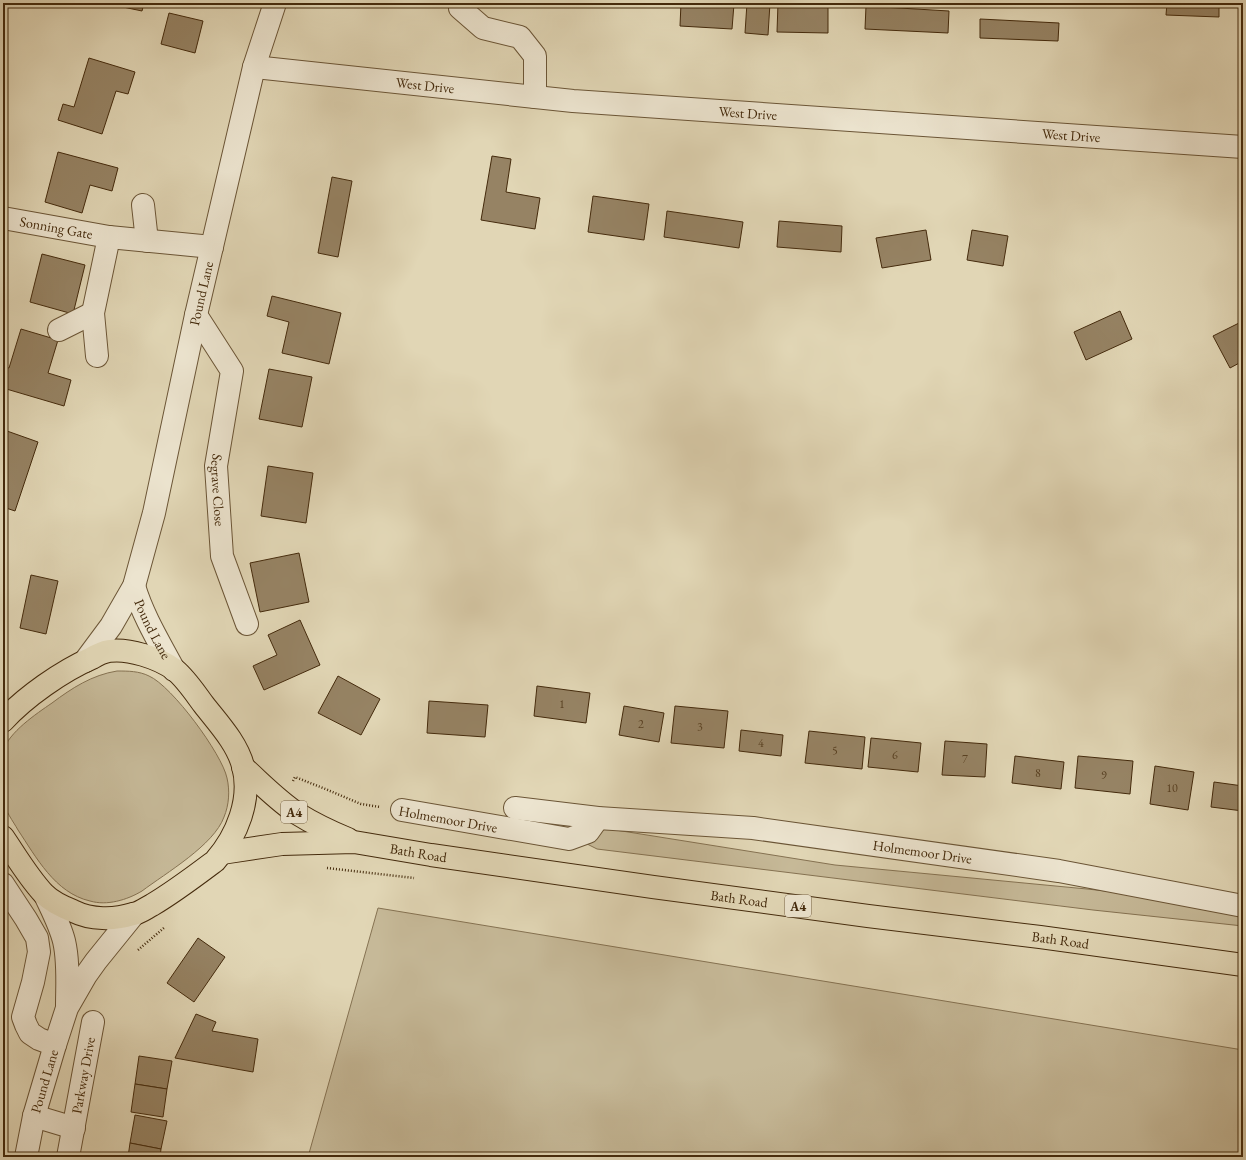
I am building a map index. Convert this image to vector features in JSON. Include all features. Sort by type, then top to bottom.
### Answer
[{"type":"main road","points":[[3,721],[31,696],[65,672],[85,661],[108,651],[120,650],[145,655],[174,670],[195,693],[226,734],[239,756],[243,767],[246,795],[239,824],[231,840],[215,861],[160,901],[134,914],[112,918],[90,917],[78,914],[65,908],[45,895],[3,837]]},
{"type":"main road","name":"Bath Road","points":[[243,767],[282,802],[298,814],[320,827],[354,842]]},
{"type":"main road","name":"Bath Road","points":[[222,853],[282,844],[354,842],[661,888],[1243,965]]},
{"type":"street","name":"Pound Lane","points":[[85,661],[111,626],[134,586],[154,513],[196,314],[254,67],[275,3]]},
{"type":"street","points":[[461,3],[460,8],[483,28],[520,36],[535,56],[535,97]]},
{"type":"street","name":"West Drive","points":[[254,67],[580,102],[1243,147]]},
{"type":"street","points":[[142,205],[148,241]]},
{"type":"street","name":"Sonning Gate","points":[[3,218],[109,237],[212,247]]},
{"type":"street","name":"Sonning Gate","points":[[97,356],[93,313],[109,237]]},
{"type":"street","points":[[59,330],[93,313]]},
{"type":"street","name":"Segrave Close","points":[[196,314],[232,371],[216,466],[222,556],[247,624]]},
{"type":"street","name":"Pound Lane","points":[[134,586],[151,630],[174,670]]},
{"type":"street","name":"Holmemoor Drive","points":[[515,808],[598,818],[753,828],[1059,871],[1243,906]]},
{"type":"street","name":"Holmemoor Drive","points":[[402,810],[569,840],[588,832],[598,818]]},
{"type":"street","points":[[3,884],[37,938],[39,952],[33,982],[23,1017],[30,1033],[39,1039],[55,1045]]},
{"type":"street","name":"Pound Lane","points":[[45,895],[64,940],[67,960],[67,1008]]},
{"type":"street","name":"Pound Lane","points":[[26,1157],[34,1116],[67,1008],[86,975],[134,914]]},
{"type":"street","name":"Parkway Drive","points":[[68,1157],[93,1022]]},
{"type":"street","name":"Parkway Drive","points":[[34,1116],[74,1128]]},
{"type":"path","name":"Holmemoor Drive","points":[[295,777],[361,804],[402,810]]},
{"type":"shaded area","points":[[117,671],[137,672],[149,676],[159,682],[182,706],[206,738],[223,767],[228,783],[228,798],[226,812],[219,827],[200,848],[142,891],[117,901],[103,903],[78,897],[67,890],[48,873],[39,862],[7,812],[4,804],[2,783],[3,751],[6,744],[17,730],[38,712],[83,683],[99,676]]},
{"type":"shaded area","points":[[534,817],[835,865],[1087,889],[1243,906],[1243,926],[1093,910],[597,849]]},
{"type":"shaded area","points":[[378,908],[1243,1050],[1243,1157],[308,1157]]},
{"type":"building","points":[[104,3],[144,3],[142,11]]},
{"type":"building","points":[[681,3],[734,4],[732,29],[680,26]]},
{"type":"building","points":[[747,3],[770,3],[768,35],[745,33]]},
{"type":"building","points":[[778,3],[828,3],[828,33],[777,32]]},
{"type":"building","points":[[1167,3],[1219,3],[1219,17],[1166,15]]},
{"type":"building","points":[[866,6],[949,11],[948,33],[865,29]]},
{"type":"building","points":[[169,13],[203,21],[195,53],[161,44]]},
{"type":"building","points":[[980,19],[1059,23],[1058,41],[980,38]]},
{"type":"building","points":[[89,58],[135,72],[128,94],[116,91],[102,134],[58,120],[63,104],[74,107]]},
{"type":"building","points":[[58,152],[118,168],[112,191],[90,185],[82,213],[45,202]]},
{"type":"building","points":[[492,156],[511,159],[506,192],[540,198],[535,229],[481,220]]},
{"type":"building","points":[[332,177],[352,181],[338,257],[318,253]]},
{"type":"building","points":[[593,196],[649,204],[644,240],[588,232]]},
{"type":"building","points":[[667,211],[743,222],[739,248],[664,237]]},
{"type":"building","points":[[779,221],[842,226],[841,252],[777,247]]},
{"type":"building","points":[[926,230],[931,260],[882,268],[876,238]]},
{"type":"building","points":[[972,230],[1008,236],[1003,266],[967,260]]},
{"type":"building","points":[[42,254],[85,265],[73,314],[30,302]]},
{"type":"building","points":[[272,296],[341,313],[329,364],[282,353],[289,322],[267,316]]},
{"type":"building","points":[[1120,311],[1132,339],[1086,360],[1074,332]]},
{"type":"building","points":[[1243,321],[1243,361],[1230,368],[1213,336]]},
{"type":"building","points":[[21,329],[58,340],[48,373],[71,380],[64,406],[3,388],[3,367],[9,368]]},
{"type":"building","points":[[269,369],[312,377],[302,427],[259,419]]},
{"type":"building","points":[[7,431],[38,442],[15,511],[3,507],[3,444]]},
{"type":"building","points":[[268,466],[313,473],[306,523],[261,516]]},
{"type":"building","points":[[299,553],[309,602],[260,612],[250,563]]},
{"type":"building","points":[[31,575],[58,581],[46,634],[20,628]]},
{"type":"building","points":[[300,620],[320,665],[264,690],[253,666],[277,655],[268,635]]},
{"type":"building","points":[[338,676],[380,699],[361,735],[318,713]]},
{"type":"building","points":[[537,686],[590,693],[586,723],[534,716]]},
{"type":"building","points":[[429,701],[488,705],[485,737],[427,733]]},
{"type":"building","points":[[624,706],[664,713],[659,742],[619,735]]},
{"type":"building","points":[[675,706],[728,711],[724,748],[671,743]]},
{"type":"building","points":[[741,730],[783,735],[781,756],[739,751]]},
{"type":"building","points":[[809,731],[865,737],[862,769],[805,763]]},
{"type":"building","points":[[871,738],[921,743],[918,772],[868,767]]},
{"type":"building","points":[[945,741],[987,744],[985,777],[942,775]]},
{"type":"building","points":[[1015,756],[1064,762],[1061,789],[1012,783]]},
{"type":"building","points":[[1078,756],[1133,761],[1130,794],[1075,788]]},
{"type":"building","points":[[1155,766],[1194,772],[1188,810],[1150,804]]},
{"type":"building","points":[[1214,782],[1243,786],[1243,811],[1211,807]]},
{"type":"building","points":[[198,938],[225,957],[194,1002],[167,983]]},
{"type":"building","points":[[196,1014],[216,1022],[212,1031],[258,1039],[253,1072],[175,1058]]},
{"type":"building","points":[[139,1056],[172,1061],[167,1089],[135,1084]]},
{"type":"building","points":[[135,1084],[167,1089],[163,1117],[131,1112]]},
{"type":"building","points":[[135,1115],[167,1121],[161,1149],[130,1143]]},
{"type":"building","points":[[130,1143],[161,1149],[160,1157],[128,1157]]}]
